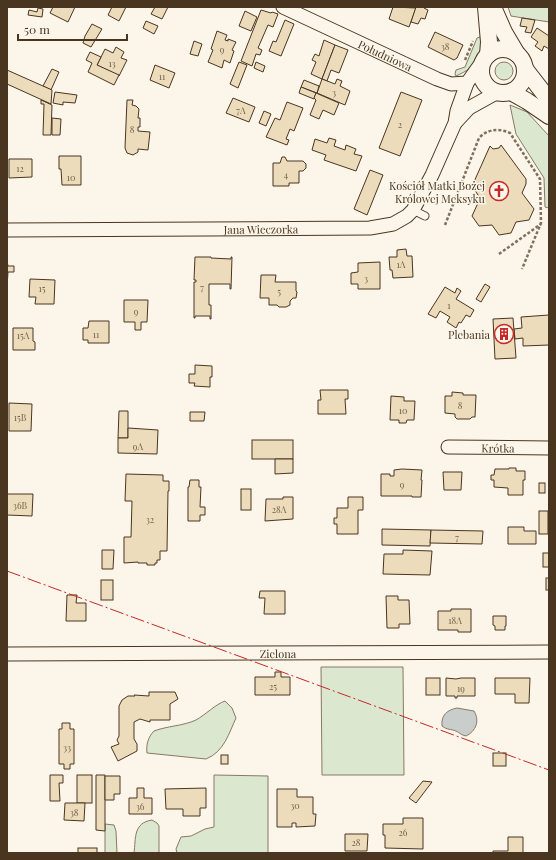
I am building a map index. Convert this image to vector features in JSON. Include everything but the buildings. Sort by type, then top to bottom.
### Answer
[{"type":"street","name":"Południowa","points":[[283,7],[437,79],[451,84],[467,83]]},
{"type":"street","points":[[486,7],[489,42],[485,58],[480,69],[484,84],[489,89],[526,100],[549,116]]},
{"type":"street","points":[[493,7],[504,32],[522,60],[525,69],[525,76],[518,88],[503,92]]},
{"type":"street","points":[[467,83],[485,58],[494,51],[502,49],[510,50],[517,54]]},
{"type":"street","points":[[525,69],[549,100]]},
{"type":"street","name":"Jana Wieczorka","points":[[7,230],[370,228],[393,224],[407,216],[413,210],[432,175],[454,123],[467,83]]},
{"type":"street","name":"Jana Wieczorka","points":[[454,123],[469,108],[503,92]]},
{"type":"street","name":"Krótka","points":[[448,447],[549,448]]},
{"type":"street","name":"Zielona","points":[[7,654],[549,652]]},
{"type":"lane","points":[[413,210],[425,216]]},
{"type":"path","points":[[462,67],[473,40]]},
{"type":"path","points":[[445,225],[479,138],[483,133],[489,130],[510,133],[540,179],[541,223],[522,269]]},
{"type":"path","points":[[498,254],[541,223]]},
{"type":"green space","points":[[508,7],[549,7],[549,22],[511,16]]},
{"type":"green space","points":[[483,36],[476,61],[469,69],[456,76],[456,70],[465,67],[477,38]]},
{"type":"green space","points":[[504,62],[510,65],[513,71],[510,77],[504,80],[498,77],[495,71],[498,65]]},
{"type":"green space","points":[[510,105],[527,112],[549,136],[549,208],[545,207],[544,178],[516,134]]},
{"type":"green space","points":[[321,667],[403,667],[404,775],[322,775]]},
{"type":"green space","points":[[225,701],[232,708],[236,718],[222,747],[212,756],[206,759],[147,753],[148,741],[154,731],[186,724],[196,720]]},
{"type":"green space","points":[[214,775],[268,776],[268,853],[177,853],[176,849],[181,837],[191,836],[205,829],[214,827]]},
{"type":"green space","points":[[152,820],[159,826],[159,853],[134,853],[138,828],[141,824]]},
{"type":"green space","points":[[105,824],[114,825],[116,831],[117,853],[105,853]]},
{"type":"shaded area","points":[[457,708],[474,711],[477,718],[475,729],[466,736],[442,726],[445,714],[450,710]]},
{"type":"power","points":[[7,571],[549,770]]},
{"type":"place","name":"Kościół Matki Bożej Królowej Meksyku","points":[[499,191]]},
{"type":"place","name":"Plebania","points":[[504,334]]}]
